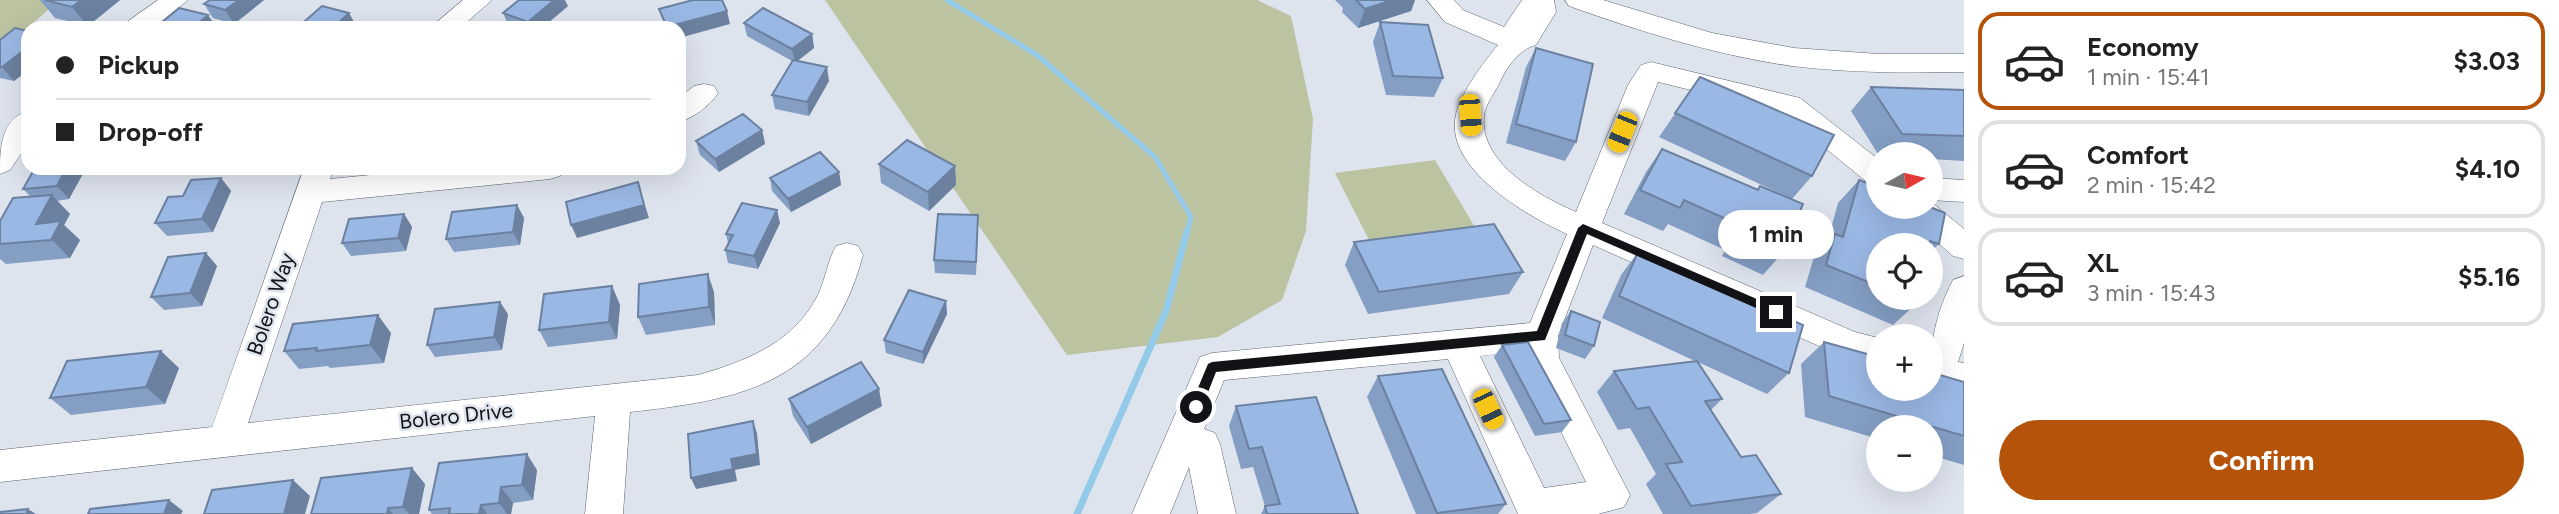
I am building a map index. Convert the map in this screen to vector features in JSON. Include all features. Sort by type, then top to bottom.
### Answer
[{"type":"street","points":[[146,21],[175,0]]},
{"type":"street","points":[[452,21],[479,0]]},
{"type":"street","points":[[1440,0],[1454,16],[1505,38]]},
{"type":"street","points":[[1578,0],[1657,26],[1792,57],[1905,64],[1964,64]]},
{"type":"street","points":[[1537,3],[1513,34],[1505,38],[1470,115],[1472,143],[1496,177],[1547,212],[1849,344],[1866,349]]},
{"type":"street","points":[[1458,344],[1534,507],[1611,495],[1542,359],[1541,336],[1642,85],[1651,71],[1790,105],[1866,165]]},
{"type":"street","points":[[686,107],[704,93]]},
{"type":"street","points":[[0,163],[21,132]]},
{"type":"street","points":[[314,180],[476,175]]},
{"type":"street","name":"Bolero Way","points":[[225,440],[314,180]]},
{"type":"street","points":[[1943,190],[1964,191]]},
{"type":"street","points":[[1931,219],[1964,247]]},
{"type":"street","name":"Bolero Drive","points":[[0,466],[698,390],[732,381],[771,363],[797,346],[818,327],[834,301],[847,255]]},
{"type":"street","points":[[1944,372],[1964,289]]},
{"type":"street","points":[[1152,514],[1212,367],[1541,336]]},
{"type":"street","points":[[604,514],[614,400]]},
{"type":"street","points":[[1180,446],[1202,444],[1217,514]]},
{"type":"green space","points":[[0,0],[59,0],[36,21],[21,21],[21,34],[0,53]]},
{"type":"green space","points":[[825,0],[1257,0],[1291,16],[1313,119],[1306,231],[1282,300],[1218,337],[1067,355]]},
{"type":"green space","points":[[1435,160],[1479,234],[1373,248],[1335,173]]},
{"type":"building","points":[[45,0],[81,0],[72,7]]},
{"type":"building","points":[[210,0],[239,0],[225,10],[204,4]]},
{"type":"building","points":[[519,0],[554,0],[529,21],[503,13]]},
{"type":"building","points":[[693,0],[722,0],[727,11],[686,22],[664,21],[659,9]]},
{"type":"building","points":[[1356,0],[1392,0],[1365,9]]},
{"type":"building","points":[[322,6],[349,13],[340,21],[305,21]]},
{"type":"building","points":[[179,8],[208,15],[201,21],[163,21]]},
{"type":"building","points":[[763,8],[812,34],[792,49],[744,23]]},
{"type":"building","points":[[1380,22],[1428,25],[1443,78],[1393,76]]},
{"type":"building","points":[[15,28],[21,29],[21,52],[2,67],[0,67],[0,40]]},
{"type":"building","points":[[1536,48],[1593,64],[1576,142],[1516,124]]},
{"type":"building","points":[[793,60],[827,67],[807,102],[772,95]]},
{"type":"building","points":[[1700,77],[1834,135],[1812,176],[1675,113]]},
{"type":"building","points":[[1871,87],[1964,90],[1964,136],[1902,134]]},
{"type":"building","points":[[743,114],[762,130],[715,159],[696,141]]},
{"type":"building","points":[[907,140],[955,166],[928,192],[879,164]]},
{"type":"building","points":[[1662,149],[1758,190],[1760,186],[1803,204],[1783,252],[1741,234],[1744,227],[1684,200],[1680,208],[1640,190]]},
{"type":"building","points":[[820,152],[839,172],[788,199],[770,178]]},
{"type":"building","points":[[31,175],[62,175],[57,186],[23,189]]},
{"type":"building","points":[[221,178],[202,219],[155,223],[168,197],[183,196],[191,180]]},
{"type":"building","points":[[1859,180],[1866,183],[1866,219],[1943,219],[1943,212],[1945,213],[1941,233],[1866,233],[1866,281],[1826,265],[1835,234],[1843,237]]},
{"type":"building","points":[[638,182],[644,205],[571,225],[566,202]]},
{"type":"building","points":[[52,195],[36,224],[61,221],[51,240],[0,244],[0,221],[13,198]]},
{"type":"building","points":[[742,203],[777,210],[754,256],[725,250],[733,235],[726,234]]},
{"type":"building","points":[[517,205],[513,232],[446,239],[452,212]]},
{"type":"building","points":[[404,214],[398,238],[342,243],[349,219]]},
{"type":"building","points":[[938,214],[978,215],[976,262],[934,260]]},
{"type":"building","points":[[1494,224],[1523,272],[1379,292],[1354,242]]},
{"type":"building","points":[[1638,252],[1803,325],[1789,373],[1619,296]]},
{"type":"building","points":[[206,253],[190,293],[151,297],[168,257]]},
{"type":"building","points":[[708,274],[709,307],[638,317],[639,284]]},
{"type":"building","points":[[612,286],[609,322],[539,330],[544,294]]},
{"type":"building","points":[[909,290],[946,301],[923,352],[884,340]]},
{"type":"building","points":[[500,302],[494,337],[427,345],[435,309]]},
{"type":"building","points":[[1571,311],[1600,322],[1594,346],[1565,335]]},
{"type":"building","points":[[378,315],[370,345],[316,351],[317,348],[284,351],[293,324]]},
{"type":"building","points":[[1528,342],[1571,420],[1544,424],[1502,345]]},
{"type":"building","points":[[1824,342],[1866,354],[1866,401],[1943,401],[1943,376],[1964,382],[1964,436],[1943,430],[1943,415],[1893,415],[1829,396]]},
{"type":"building","points":[[161,351],[146,387],[50,398],[67,361]]},
{"type":"building","points":[[1697,361],[1722,399],[1705,401],[1741,457],[1756,455],[1781,494],[1691,506],[1666,464],[1682,462],[1649,407],[1637,409],[1614,371]]},
{"type":"building","points":[[861,362],[879,389],[807,427],[789,399]]},
{"type":"building","points":[[1442,369],[1506,504],[1437,513],[1378,376]]},
{"type":"building","points":[[1316,397],[1358,514],[1267,514],[1265,506],[1280,504],[1262,447],[1249,449],[1236,406]]},
{"type":"building","points":[[753,421],[757,454],[731,459],[733,469],[691,478],[688,434]]},
{"type":"building","points":[[527,454],[522,485],[501,487],[499,503],[481,505],[479,514],[449,514],[450,508],[429,510],[439,463]]},
{"type":"building","points":[[412,468],[403,507],[388,508],[387,514],[311,514],[321,478]]},
{"type":"building","points":[[293,480],[284,514],[204,514],[212,490]]},
{"type":"building","points":[[169,500],[164,514],[88,514],[90,509]]},
{"type":"building","points":[[28,509],[26,514],[0,514],[0,512]]},
{"type":"waterway","points":[[947,0],[1037,55],[1155,157],[1191,217],[1187,233]]},
{"type":"waterway","points":[[1077,514],[1166,311],[1187,231]]},
{"type":"route","points":[[1196,407],[1212,367],[1541,336],[1583,228],[1776,312]]}]
